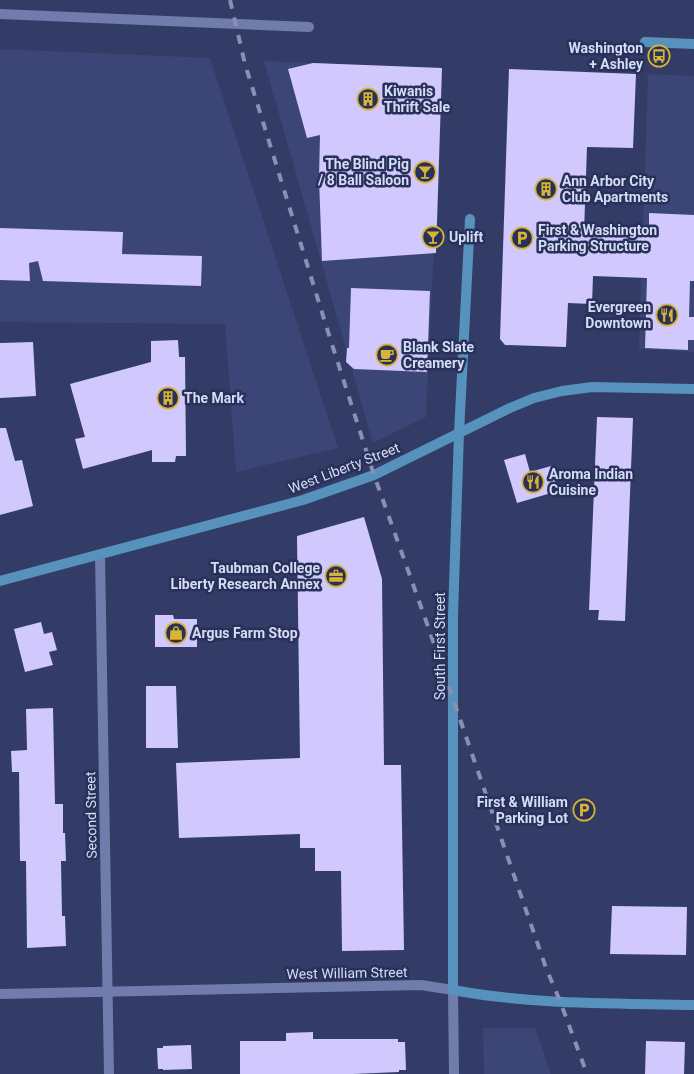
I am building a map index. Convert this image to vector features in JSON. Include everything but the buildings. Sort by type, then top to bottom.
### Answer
[{"type":"street","points":[[0,14],[309,27]]},
{"type":"street","points":[[645,42],[694,44]]},
{"type":"street","name":"South First Street","points":[[454,1074],[453,616],[459,433],[470,219]]},
{"type":"street","name":"West Liberty Street","points":[[0,581],[303,500],[374,475],[534,398],[562,391],[592,387],[694,389]]},
{"type":"street","name":"Second Street","points":[[100,555],[109,1074]]},
{"type":"street","name":"West William Street","points":[[0,994],[422,985],[482,995],[560,1001],[694,1005]]},
{"type":"shaded area","points":[[0,49],[210,58],[338,448],[236,472],[225,324],[0,322]]},
{"type":"shaded area","points":[[264,61],[442,68],[426,417],[373,443]]},
{"type":"shaded area","points":[[648,74],[694,76],[694,352],[639,349]]},
{"type":"shaded area","points":[[483,1028],[535,1028],[551,1074],[484,1074]]},
{"type":"railway","points":[[230,0],[245,64],[374,475],[546,968],[587,1074]]},
{"type":"place","name":"Washington + Ashley","points":[[659,56]]},
{"type":"place","name":"Kiwanis Thrift Sale","points":[[368,99]]},
{"type":"place","name":"The Blind Pig / 8 Ball Saloon","points":[[425,172]]},
{"type":"place","name":"Ann Arbor City Club Apartments","points":[[546,189]]},
{"type":"place","name":"Uplift","points":[[433,237]]},
{"type":"place","name":"First & Washington Parking Structure","points":[[522,238]]},
{"type":"place","name":"Evergreen Downtown","points":[[667,315]]},
{"type":"place","name":"Blank Slate Creamery","points":[[387,355]]},
{"type":"place","name":"The Mark","points":[[168,398]]},
{"type":"place","name":"Aroma Indian Cuisine","points":[[533,482]]},
{"type":"place","name":"Taubman College Liberty Research Annex","points":[[336,576]]},
{"type":"place","name":"Argus Farm Stop","points":[[176,633]]},
{"type":"place","name":"First & William Parking Lot","points":[[584,810]]}]
